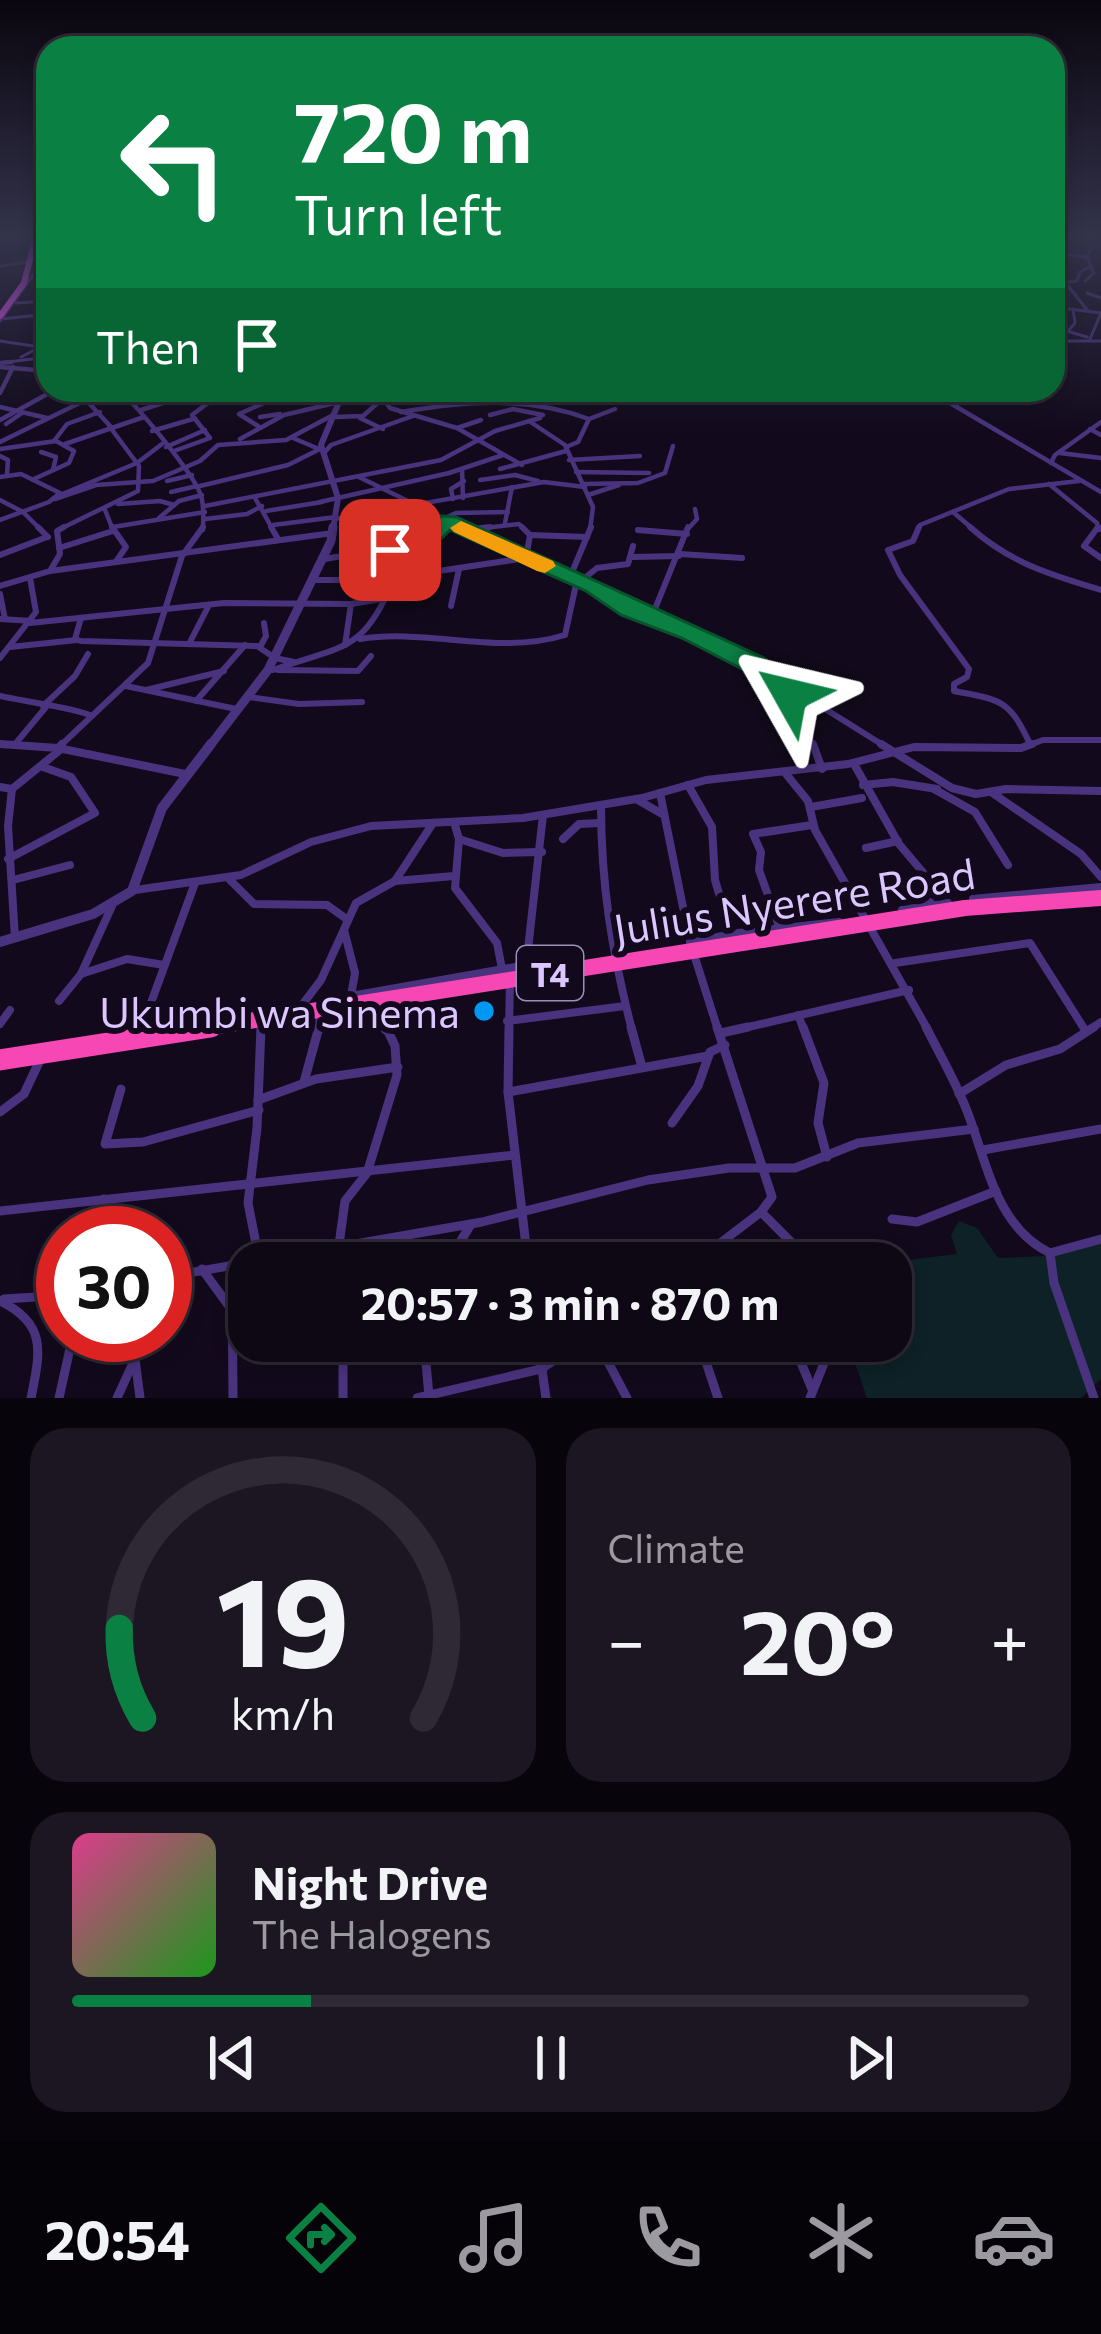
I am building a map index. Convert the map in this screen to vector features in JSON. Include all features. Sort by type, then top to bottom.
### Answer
[{"type":"highway","name":"Julius Nyerere Road","points":[[0,1060],[291,1015],[350,1001],[404,997],[516,973],[613,963],[774,933],[847,928],[926,910],[1101,898]]},
{"type":"street","points":[[1078,301],[1088,311]]},
{"type":"street","points":[[4,310],[36,303]]},
{"type":"street","points":[[1065,308],[1101,313],[1099,336],[1065,341]]},
{"type":"street","points":[[1069,331],[1075,323],[1073,309]]},
{"type":"street","points":[[4,310],[36,315]]},
{"type":"street","points":[[1065,330],[1089,340]]},
{"type":"street","points":[[0,341],[36,346]]},
{"type":"street","points":[[2,388],[14,364],[36,350]]},
{"type":"street","points":[[0,365],[36,359]]},
{"type":"street","points":[[14,364],[36,369]]},
{"type":"street","points":[[3,422],[36,400]]},
{"type":"street","points":[[0,449],[81,402]]},
{"type":"street","points":[[88,402],[137,463],[143,484]]},
{"type":"street","points":[[16,938],[16,882],[4,826],[12,789],[44,767],[148,663],[187,550],[201,537],[205,512],[198,485],[130,402]]},
{"type":"street","points":[[0,449],[61,442],[169,402]]},
{"type":"street","points":[[174,452],[209,439],[192,414],[217,402]]},
{"type":"street","points":[[258,426],[239,414],[266,402]]},
{"type":"street","points":[[260,417],[339,402]]},
{"type":"street","points":[[132,891],[153,824],[283,645],[321,560],[337,516],[335,482],[322,450],[339,402]]},
{"type":"street","points":[[364,436],[357,431],[363,417],[379,402]]},
{"type":"street","points":[[383,402],[392,409],[458,428],[522,465]]},
{"type":"street","points":[[948,402],[1101,492]]},
{"type":"street","points":[[490,416],[511,406],[541,416]]},
{"type":"street","points":[[0,407],[47,418]]},
{"type":"street","points":[[50,571],[59,548],[113,529],[428,463],[451,456],[454,449],[503,425],[532,424],[554,407]]},
{"type":"street","points":[[171,492],[281,467],[414,414],[554,407],[589,419],[615,410]]},
{"type":"street","points":[[0,555],[105,510],[143,484],[187,467],[214,447],[293,438],[334,416],[363,417],[392,409]]},
{"type":"street","points":[[3,422],[25,411]]},
{"type":"street","points":[[61,442],[65,425],[100,412]]},
{"type":"street","points":[[231,442],[284,415]]},
{"type":"street","points":[[363,417],[383,429]]},
{"type":"street","points":[[152,431],[194,419]]},
{"type":"street","points":[[566,453],[578,442],[589,419]]},
{"type":"street","points":[[458,428],[481,420]]},
{"type":"street","points":[[1052,463],[1101,422]]},
{"type":"street","points":[[269,659],[294,662],[360,639],[392,634],[461,645],[565,635],[593,511],[566,453],[532,424]]},
{"type":"street","points":[[1090,429],[1101,435]]},
{"type":"street","points":[[0,520],[205,430]]},
{"type":"street","points":[[293,438],[322,450]]},
{"type":"street","points":[[34,479],[74,457],[74,451],[61,442]]},
{"type":"street","points":[[576,472],[652,475],[668,471],[673,446]]},
{"type":"street","points":[[0,449],[8,460],[3,475],[34,479],[62,494],[96,485],[143,484]]},
{"type":"street","points":[[41,452],[56,458],[53,470]]},
{"type":"street","points":[[1060,452],[1101,458]]},
{"type":"street","points":[[480,480],[566,453],[640,456]]},
{"type":"street","points":[[387,598],[351,604],[210,604],[31,622],[3,619],[0,590],[50,571],[313,535],[382,489],[462,470],[503,454]]},
{"type":"street","points":[[492,461],[501,473],[586,489],[641,483],[652,475]]},
{"type":"street","points":[[428,463],[440,475]]},
{"type":"street","points":[[462,470],[464,498]]},
{"type":"street","points":[[166,481],[192,475]]},
{"type":"street","points":[[358,477],[755,665],[952,788],[970,794],[1101,790]]},
{"type":"street","points":[[449,498],[453,487],[465,481]]},
{"type":"street","points":[[1030,744],[1016,714],[1001,700],[954,692],[954,684],[968,676],[969,669],[900,574],[889,551],[913,541],[920,525],[1006,490],[1079,481]]},
{"type":"street","points":[[273,525],[420,507],[536,482]]},
{"type":"street","points":[[1049,484],[1097,523],[1099,530],[1084,546],[1101,558]]},
{"type":"street","points":[[505,524],[512,488]]},
{"type":"street","points":[[159,518],[176,503],[202,495]]},
{"type":"street","points":[[255,498],[278,539]]},
{"type":"street","points":[[0,500],[51,536],[59,548]]},
{"type":"street","points":[[115,504],[160,500],[184,505],[181,515]]},
{"type":"street","points":[[205,512],[247,514],[320,502],[337,516]]},
{"type":"street","points":[[647,617],[656,609],[666,576],[697,519],[695,509]]},
{"type":"street","points":[[105,510],[116,539],[126,547],[118,560]]},
{"type":"street","points":[[321,560],[371,550],[394,551],[428,541],[456,513],[508,512]]},
{"type":"street","points":[[952,512],[1011,559],[1039,573],[1101,590]]},
{"type":"street","points":[[466,530],[505,524],[522,525],[530,535],[587,537]]},
{"type":"street","points":[[638,530],[687,534]]},
{"type":"street","points":[[524,558],[530,535]]},
{"type":"street","points":[[633,546],[633,557]]},
{"type":"street","points":[[360,578],[371,550]]},
{"type":"street","points":[[360,639],[379,620],[393,580],[394,551]]},
{"type":"street","points":[[576,579],[597,568],[624,566],[633,557],[742,558]]},
{"type":"street","points":[[311,580],[393,580],[524,558]]},
{"type":"street","points":[[451,607],[459,568]]},
{"type":"street","points":[[0,658],[31,622],[37,606],[30,578]]},
{"type":"street","points":[[189,644],[210,604]]},
{"type":"street","points":[[346,645],[351,604]]},
{"type":"street","points":[[77,640],[81,618]]},
{"type":"street","points":[[264,623],[269,659]]},
{"type":"street","points":[[10,647],[77,640],[244,646],[269,659],[358,671],[371,656]]},
{"type":"street","points":[[196,701],[244,646]]},
{"type":"street","points":[[16,743],[88,654]]},
{"type":"street","points":[[145,690],[224,671]]},
{"type":"street","points":[[124,686],[240,710]]},
{"type":"street","points":[[792,692],[791,703],[807,727],[822,769]]},
{"type":"street","points":[[0,696],[78,709],[92,716]]},
{"type":"street","points":[[249,697],[299,704],[362,702]]},
{"type":"street","points":[[0,942],[112,906],[132,891],[225,878],[332,835],[376,826],[543,815],[636,799],[687,784],[822,769],[920,746],[1101,740]]},
{"type":"street","points":[[0,744],[60,749],[188,774]]},
{"type":"street","points":[[854,763],[898,842],[928,879],[932,893],[926,910]]},
{"type":"street","points":[[8,859],[95,813],[71,777],[44,767]]},
{"type":"street","points":[[786,773],[811,807],[812,825],[910,990],[983,1150],[996,1191],[1024,1237],[1050,1253],[1101,1239]]},
{"type":"street","points":[[863,785],[892,782],[952,788]]},
{"type":"street","points":[[687,784],[712,827],[716,880],[734,934]]},
{"type":"street","points":[[0,787],[12,789]]},
{"type":"street","points":[[934,789],[975,812],[1008,865]]},
{"type":"street","points":[[991,791],[1000,803],[1081,854],[1101,877]]},
{"type":"street","points":[[661,793],[692,946],[772,1197],[761,1212],[722,1242]]},
{"type":"street","points":[[811,807],[862,798]]},
{"type":"street","points":[[636,799],[664,815]]},
{"type":"street","points":[[601,805],[601,880],[613,963],[642,1067]]},
{"type":"street","points":[[525,1242],[508,1092],[507,1021],[542,852],[543,815]]},
{"type":"street","points":[[395,881],[433,823]]},
{"type":"street","points":[[454,823],[459,839],[454,876],[458,893],[516,973]]},
{"type":"street","points":[[563,839],[579,824],[600,823]]},
{"type":"street","points":[[774,933],[753,834],[812,825]]},
{"type":"street","points":[[459,839],[503,853],[542,852]]},
{"type":"street","points":[[866,848],[898,842]]},
{"type":"street","points":[[457,853],[473,845]]},
{"type":"street","points":[[16,882],[70,865]]},
{"type":"street","points":[[291,1015],[315,991],[361,898],[395,881],[454,876]]},
{"type":"street","points":[[225,878],[254,904],[327,905],[346,925],[356,973],[350,1001],[516,973]]},
{"type":"street","points":[[139,1037],[195,882]]},
{"type":"street","points":[[926,910],[1015,892],[1101,887]]},
{"type":"street","points":[[58,1001],[81,974],[112,906]]},
{"type":"street","points":[[734,934],[774,933]]},
{"type":"street","points":[[692,946],[734,934],[774,933]]},
{"type":"street","points":[[895,963],[1030,943],[1084,1030]]},
{"type":"street","points":[[81,974],[127,959],[164,965]]},
{"type":"street","points":[[672,1123],[698,1086],[708,1056],[723,1039],[910,990]]},
{"type":"street","points":[[340,1242],[345,1201],[367,1173],[398,1067],[395,1046],[385,1032],[386,1022],[399,1013],[404,997]]},
{"type":"street","points":[[507,1021],[625,1006]]},
{"type":"street","points":[[0,1024],[10,1010]]},
{"type":"street","points":[[303,1084],[318,1036],[320,1010]]},
{"type":"street","points":[[798,1016],[824,1083],[818,1123],[827,1157]]},
{"type":"street","points":[[250,1242],[248,1184],[262,1019]]},
{"type":"street","points":[[959,1094],[1020,1059],[1060,1049],[1101,1022]]},
{"type":"street","points":[[0,1112],[24,1094],[44,1052]]},
{"type":"street","points":[[508,1092],[642,1067],[668,1067],[708,1056]]},
{"type":"street","points":[[121,1089],[104,1144],[147,1140],[258,1105],[303,1084],[398,1067]]},
{"type":"street","points":[[364,1242],[472,1224],[671,1177],[728,1168],[766,1171],[812,1164],[858,1143],[974,1129]]},
{"type":"street","points":[[983,1150],[1101,1129]]},
{"type":"street","points":[[0,1211],[514,1154]]},
{"type":"street","points":[[892,1219],[916,1222],[996,1191]]},
{"type":"street","points":[[101,1206],[104,1199]]},
{"type":"street","points":[[761,1212],[791,1242]]},
{"type":"street","points":[[460,1242],[472,1224]]},
{"type":"street","points":[[1050,1253],[1054,1283],[1094,1398]]},
{"type":"street","points":[[192,1270],[228,1265]]},
{"type":"street","points":[[202,1268],[228,1305]]},
{"type":"street","points":[[0,1300],[36,1297]]},
{"type":"street","points":[[0,1300],[32,1318],[36,1330],[32,1398]]},
{"type":"street","points":[[59,1398],[67,1362]]},
{"type":"street","points":[[118,1398],[133,1362]]},
{"type":"street","points":[[134,1362],[140,1398]]},
{"type":"street","points":[[232,1362],[233,1398]]},
{"type":"street","points":[[343,1362],[343,1398]]},
{"type":"street","points":[[424,1362],[423,1397],[541,1369],[552,1362]]},
{"type":"street","points":[[540,1362],[545,1398]]},
{"type":"street","points":[[608,1362],[627,1398]]},
{"type":"street","points":[[706,1362],[718,1398]]},
{"type":"street","points":[[800,1362],[811,1394]]},
{"type":"street","points":[[811,1394],[824,1362]]},
{"type":"shaded area","points":[[959,1221],[977,1228],[998,1258],[1046,1256],[1101,1243],[1101,1379],[1081,1398],[867,1398],[855,1362],[912,1362],[912,1259],[957,1254],[951,1235]]},
{"type":"slow traffic","points":[[461,528],[545,566]]},
{"type":"place","name":"Ukumbi wa Sinema","points":[[484,1011]]},
{"type":"route","points":[[390,550],[424,543],[439,532],[442,523],[449,522],[594,586],[630,610],[691,632],[755,665],[790,695]]}]
